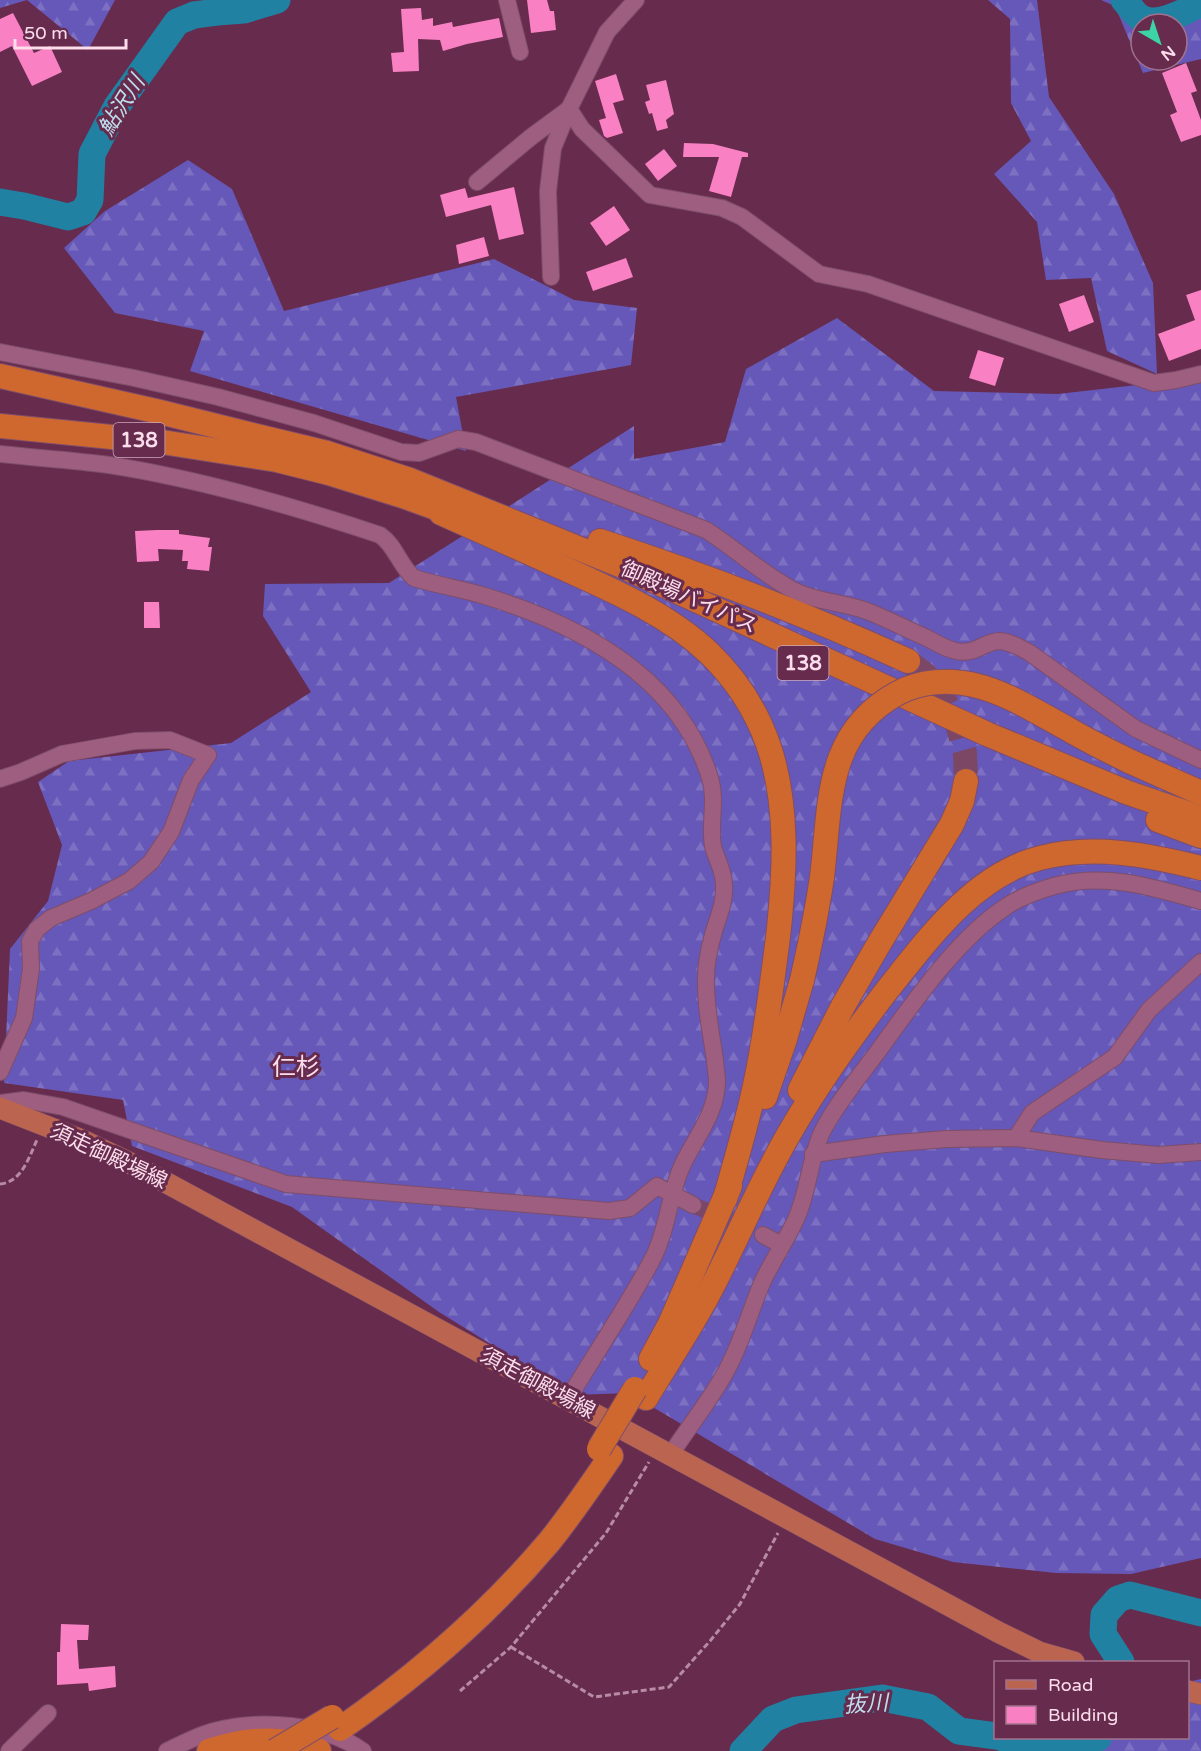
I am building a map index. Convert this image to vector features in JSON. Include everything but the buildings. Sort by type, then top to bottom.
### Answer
[{"type":"highway","name":"138","points":[[0,376],[148,409],[273,449]]},
{"type":"highway","name":"138","points":[[0,426],[162,442],[273,449]]},
{"type":"highway","name":"御殿場バイパス","points":[[273,449],[327,453],[799,661],[981,747],[1121,806],[1201,836]]},
{"type":"highway","name":"御殿場バイパス","points":[[406,488],[622,566],[987,734],[1126,792],[1201,818]]},
{"type":"highway","points":[[406,488],[640,555],[734,589],[908,661]]},
{"type":"highway","points":[[406,488],[611,590],[676,628],[708,652],[733,679],[753,711],[768,743],[777,777],[782,825],[781,909],[756,1082],[725,1199]]},
{"type":"highway","points":[[640,1394],[725,1199],[785,1039],[815,923],[833,783],[840,756],[852,733],[867,715],[885,700],[904,690],[924,684],[950,682],[972,684],[997,692],[1129,761],[1201,793]]},
{"type":"highway","points":[[684,1333],[843,1006],[952,824],[962,801],[966,781]]},
{"type":"highway","points":[[303,1751],[471,1605],[537,1534],[605,1453],[640,1394],[684,1333],[708,1294],[768,1173],[792,1128],[822,1080],[864,1020],[941,925],[975,893],[1006,872],[1039,858],[1083,851],[1128,853],[1201,868]]},
{"type":"highway","points":[[275,1751],[336,1723]]},
{"type":"highway","points":[[209,1751],[252,1740],[303,1744],[319,1751]]},
{"type":"main road","name":"須走御殿場線","points":[[0,1106],[128,1162],[998,1632],[1039,1652],[1070,1661]]},
{"type":"street","points":[[507,0],[520,52]]},
{"type":"street","points":[[551,277],[548,191],[553,148],[569,109],[607,32],[636,0]]},
{"type":"street","points":[[477,182],[569,109]]},
{"type":"street","points":[[569,109],[582,129],[650,195],[722,208],[742,217],[819,274],[868,284],[1154,383],[1201,374]]},
{"type":"street","points":[[0,352],[134,378],[218,398],[314,423],[401,452],[419,453],[458,439],[476,442],[706,530],[768,575],[813,599],[845,604],[869,611],[956,651],[973,651],[999,641],[1017,645],[1136,729],[1201,760]]},
{"type":"street","points":[[0,454],[108,465],[156,474],[260,499],[380,535],[388,540],[405,571],[414,578],[486,596],[560,624],[627,663],[650,682],[685,725],[702,754],[712,782],[713,846],[721,864],[724,882],[724,900],[713,933],[706,978],[717,1081],[714,1100],[708,1119],[682,1167],[651,1261],[568,1399]]},
{"type":"street","points":[[0,779],[62,754],[135,741],[170,740],[208,755],[191,780],[171,832],[151,862],[129,881],[51,918],[37,929],[30,941],[31,969],[24,1018],[0,1072]]},
{"type":"street","points":[[664,1451],[724,1375],[743,1335],[762,1282],[797,1218],[805,1194],[813,1154],[823,1131],[853,1084],[900,1021],[964,942],[1006,907],[1030,894],[1056,885],[1105,880],[1162,890],[1201,901]]},
{"type":"street","points":[[1016,1138],[1032,1113],[1114,1057],[1149,1010],[1201,962]]},
{"type":"street","points":[[0,1106],[24,1100],[63,1107],[286,1184],[609,1211],[630,1208],[657,1186],[693,1205]]},
{"type":"street","points":[[813,1154],[885,1144],[946,1139],[1016,1138],[1158,1155],[1201,1152]]},
{"type":"street","points":[[763,1235],[782,1245]]},
{"type":"street","points":[[15,1746],[48,1713]]},
{"type":"street","points":[[167,1751],[214,1731],[243,1726],[297,1725],[337,1738],[363,1751]]},
{"type":"path","points":[[0,1184],[6,1183],[21,1172],[44,1125]]},
{"type":"path","points":[[460,1690],[511,1647],[606,1533],[664,1451]]},
{"type":"path","points":[[511,1647],[594,1697],[669,1687],[740,1604],[786,1518]]},
{"type":"green space","points":[[0,0],[27,0],[0,8]]},
{"type":"green space","points":[[27,0],[115,0],[88,50]]},
{"type":"green space","points":[[988,0],[1037,0],[1049,97],[1114,194],[1153,283],[1157,374],[1107,351],[1091,278],[1046,280],[1037,222],[994,174],[1031,141],[1011,103],[1010,19]]},
{"type":"green space","points":[[1101,0],[1113,0],[1129,15],[1129,40],[1115,6]]},
{"type":"green space","points":[[1201,10],[1201,59],[1189,62],[1189,17]]},
{"type":"green space","points":[[188,160],[232,189],[284,311],[494,259],[574,300],[637,308],[631,365],[456,397],[466,451],[190,371],[204,331],[115,313],[64,248],[105,211]]},
{"type":"green space","points":[[837,318],[934,391],[1058,394],[1154,383],[1201,373],[1201,1558],[1131,1574],[1056,1573],[953,1562],[875,1539],[629,1393],[573,1395],[439,1312],[292,1207],[132,1146],[123,1100],[4,1083],[10,949],[48,901],[62,845],[38,782],[69,761],[231,743],[311,692],[263,616],[265,584],[389,583],[634,426],[634,459],[725,442],[746,369]]},
{"type":"green space","points":[[1201,1679],[1201,1751],[1076,1751],[1092,1739],[1189,1739],[1189,1682]]},
{"type":"waterway","name":"鮎沢川","points":[[0,202],[68,217],[83,212],[90,200],[92,154],[117,106],[177,22],[194,15],[244,10],[277,0]]},
{"type":"waterway","name":"鮎沢川","points":[[1124,0],[1139,17],[1148,21],[1164,20],[1201,3]]},
{"type":"waterway","name":"抜川","points":[[1120,1661],[1103,1634],[1104,1615],[1118,1599],[1130,1595],[1201,1613]]},
{"type":"waterway","name":"抜川","points":[[743,1751],[773,1719],[796,1710],[882,1698],[928,1707],[959,1731],[994,1736]]},
{"type":"waterway","name":"抜川","points":[[1008,1739],[1039,1745],[1078,1745],[1095,1739]]},
{"type":"tunnel","points":[[908,661],[926,675],[944,698],[957,724],[965,753],[966,781]]},
{"type":"tunnel","points":[[693,1205],[763,1235]]},
{"type":"district","name":"仁杉","points":[[296,1067]]}]
